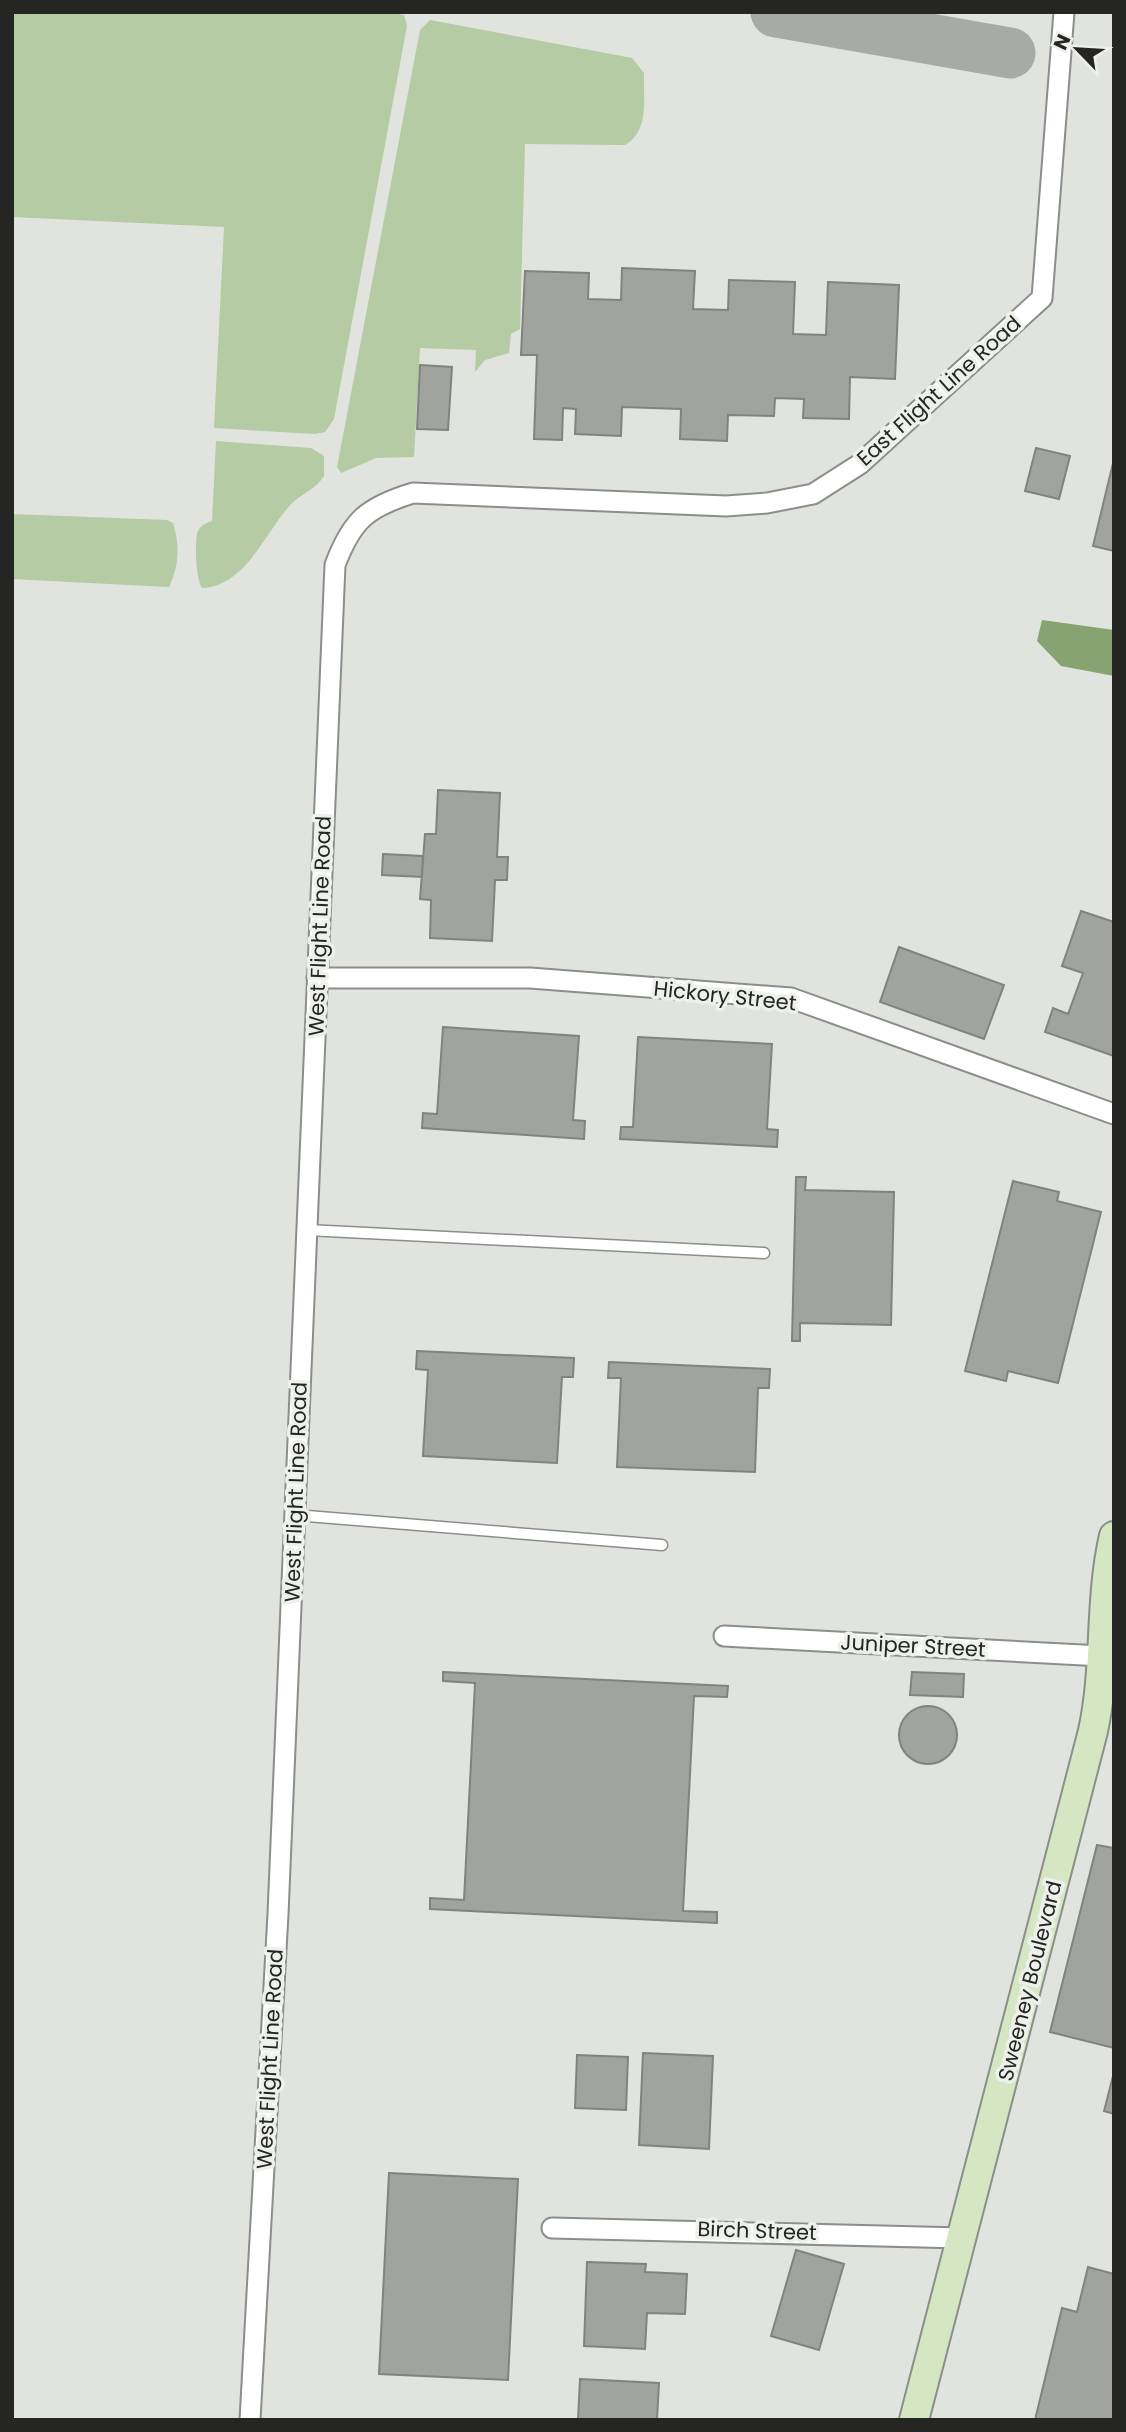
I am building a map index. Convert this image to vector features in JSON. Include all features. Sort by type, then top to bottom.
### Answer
[{"type":"main road","name":"Sweeney Boulevard","points":[[914,2420],[1093,1731],[1112,1553]]},
{"type":"street","name":"East Flight Line Road","points":[[335,565],[346,535],[362,516],[383,502],[413,493],[726,506],[767,503],[813,494],[860,464],[1042,298],[1064,12]]},
{"type":"street","name":"West Flight Line Road","points":[[250,2420],[277,1926],[335,565]]},
{"type":"street","name":"Hickory Street","points":[[317,978],[530,978],[791,998],[1114,1114]]},
{"type":"street","name":"Juniper Street","points":[[724,1636],[1102,1656]]},
{"type":"street","name":"Birch Street","points":[[552,2228],[962,2238]]},
{"type":"lane","points":[[307,1230],[764,1253]]},
{"type":"lane","points":[[295,1516],[662,1545]]},
{"type":"shaded area","points":[[12,12],[387,12],[404,15],[407,26],[334,419],[325,432],[315,434],[214,428],[224,227],[12,217]]},
{"type":"shaded area","points":[[430,20],[632,58],[644,73],[644,113],[638,131],[625,145],[525,144],[520,329],[511,334],[509,353],[485,360],[475,372],[476,350],[420,348],[414,457],[376,458],[341,473],[337,467],[420,30]]},
{"type":"shaded area","points":[[216,441],[311,448],[324,456],[324,476],[291,504],[243,568],[217,585],[202,588],[197,569],[196,543],[199,529],[212,521]]},
{"type":"shaded area","points":[[12,514],[167,520],[173,523],[177,540],[177,564],[169,587],[12,579]]},
{"type":"shaded area","points":[[1042,620],[1114,630],[1114,676],[1061,666],[1037,641]]},
{"type":"building","points":[[622,268],[695,271],[693,309],[728,310],[729,280],[795,282],[793,334],[826,335],[828,282],[899,285],[895,379],[850,377],[849,419],[803,418],[804,399],[775,398],[774,416],[728,415],[727,441],[680,439],[681,409],[622,407],[621,436],[575,434],[576,409],[563,408],[562,440],[534,439],[537,355],[521,355],[525,271],[589,273],[588,299],[621,300]]},
{"type":"building","points":[[420,365],[452,367],[448,430],[417,429]]},
{"type":"building","points":[[1036,448],[1070,456],[1059,499],[1025,491]]},
{"type":"building","points":[[1114,459],[1114,551],[1093,546]]},
{"type":"building","points":[[438,790],[500,793],[497,857],[508,857],[507,880],[495,880],[492,941],[430,938],[431,900],[420,899],[425,834],[436,834]]},
{"type":"building","points":[[383,854],[423,856],[422,877],[382,875]]},
{"type":"building","points":[[1081,911],[1114,922],[1114,1056],[1045,1032],[1053,1008],[1068,1014],[1083,973],[1062,966]]},
{"type":"building","points":[[899,947],[1004,985],[984,1039],[880,1002]]},
{"type":"building","points":[[443,1027],[579,1036],[573,1120],[585,1121],[584,1139],[422,1128],[423,1113],[437,1114]]},
{"type":"building","points":[[638,1037],[772,1044],[767,1129],[778,1130],[777,1147],[620,1139],[621,1127],[633,1127]]},
{"type":"building","points":[[796,1177],[806,1177],[805,1190],[894,1192],[891,1325],[800,1323],[800,1341],[792,1341]]},
{"type":"building","points":[[1013,1181],[1059,1192],[1057,1201],[1101,1212],[1058,1383],[1008,1371],[1006,1381],[965,1371]]},
{"type":"building","points":[[417,1351],[574,1358],[573,1377],[562,1377],[557,1463],[423,1456],[428,1370],[416,1369]]},
{"type":"building","points":[[609,1362],[770,1369],[769,1388],[758,1388],[755,1472],[617,1467],[621,1378],[608,1378]]},
{"type":"building","points":[[443,1672],[728,1686],[727,1697],[694,1696],[683,1911],[717,1912],[717,1923],[430,1909],[430,1898],[464,1900],[475,1683],[443,1681]]},
{"type":"building","points":[[912,1672],[964,1674],[963,1697],[910,1695]]},
{"type":"building","points":[[922,1706],[934,1706],[949,1714],[957,1729],[957,1741],[949,1756],[934,1764],[922,1764],[907,1756],[899,1741],[899,1729],[907,1714]]},
{"type":"building","points":[[1097,1845],[1114,1848],[1114,2048],[1050,2032]]},
{"type":"building","points":[[643,2053],[713,2056],[709,2149],[639,2145]]},
{"type":"building","points":[[577,2055],[628,2057],[626,2110],[575,2108]]},
{"type":"building","points":[[1114,2072],[1114,2114],[1104,2111]]},
{"type":"building","points":[[389,2173],[518,2179],[508,2380],[379,2374]]},
{"type":"building","points":[[796,2250],[844,2264],[819,2350],[771,2336]]},
{"type":"building","points":[[587,2262],[646,2264],[645,2272],[687,2274],[685,2314],[647,2313],[645,2349],[584,2346]]},
{"type":"building","points":[[1088,2267],[1114,2274],[1114,2420],[1035,2420],[1062,2308],[1077,2312]]},
{"type":"building","points":[[580,2379],[659,2383],[657,2420],[578,2420]]},
{"type":"taxiway","points":[[776,12],[1010,53]]}]
